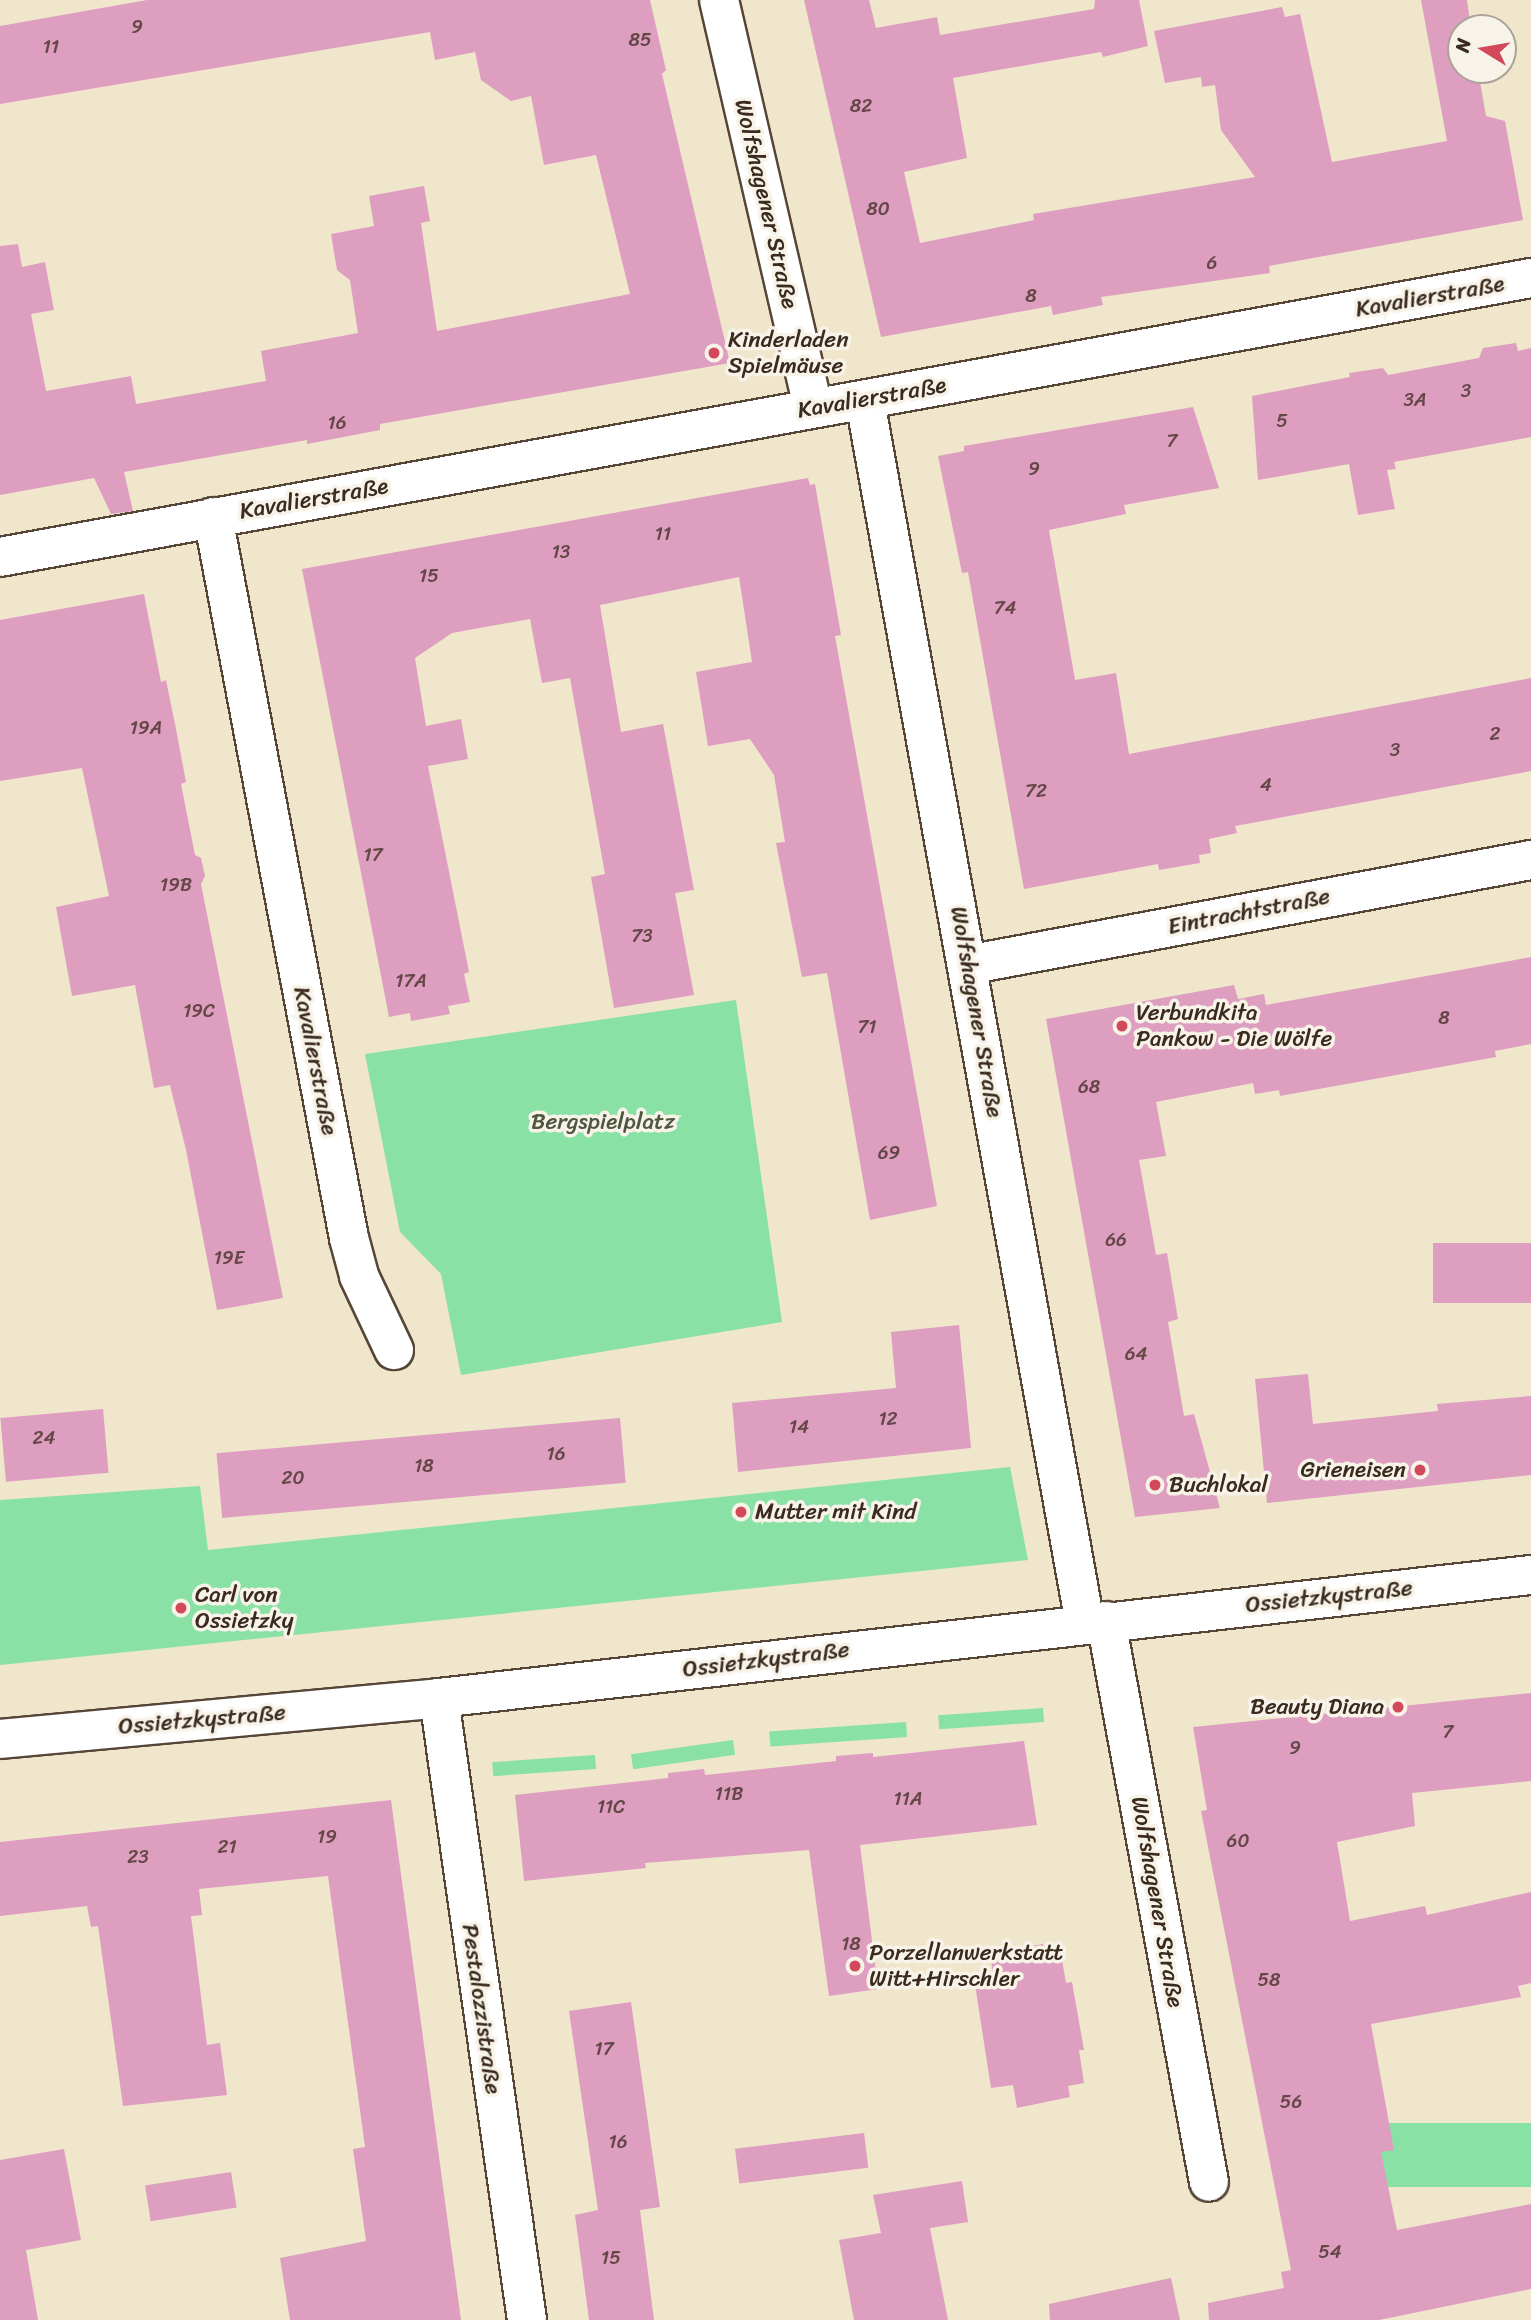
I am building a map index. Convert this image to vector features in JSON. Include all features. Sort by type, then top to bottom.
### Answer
[{"type":"street","name":"Wolfshagener Straße","points":[[719,0],[813,408]]},
{"type":"street","name":"Kavalierstraße","points":[[0,557],[1531,278]]},
{"type":"street","name":"Wolfshagener Straße","points":[[865,401],[967,965],[1095,1623],[1209,2182]]},
{"type":"street","name":"Kavalierstraße","points":[[213,517],[349,1238],[359,1276],[394,1350]]},
{"type":"street","name":"Eintrachtstraße","points":[[967,965],[1531,860]]},
{"type":"street","name":"Ossietzkystraße","points":[[0,1739],[439,1698],[1531,1575]]},
{"type":"street","name":"Pestalozzistraße","points":[[439,1698],[527,2320]]},
{"type":"green space","name":"Bergspielplatz","points":[[736,1000],[782,1322],[461,1375],[441,1274],[400,1232],[365,1054]]},
{"type":"green space","points":[[1010,1467],[1028,1560],[0,1665],[0,1500],[200,1486],[208,1550]]},
{"type":"green space","points":[[1043,1708],[1044,1722],[939,1729],[938,1715]]},
{"type":"green space","points":[[906,1722],[907,1737],[770,1747],[769,1732]]},
{"type":"green space","points":[[733,1740],[735,1755],[633,1769],[631,1754]]},
{"type":"green space","points":[[595,1755],[596,1769],[493,1776],[492,1762]]},
{"type":"green space","points":[[1378,2123],[1531,2123],[1531,2187],[1378,2187]]},
{"type":"building","points":[[147,0],[650,0],[666,70],[662,74],[730,363],[380,424],[380,430],[307,444],[307,440],[124,472],[133,511],[111,514],[94,478],[0,495],[0,246],[18,244],[22,267],[45,262],[54,310],[31,314],[46,391],[131,376],[136,404],[266,381],[261,351],[358,333],[350,280],[337,270],[331,234],[374,226],[369,196],[424,186],[430,221],[421,223],[437,331],[630,294],[596,155],[544,165],[531,96],[511,101],[481,80],[475,52],[435,60],[430,32],[0,104],[0,26]]},
{"type":"building","points":[[804,0],[869,0],[876,28],[937,17],[940,35],[1094,9],[1095,0],[1139,0],[1148,46],[1103,57],[1101,52],[953,78],[967,158],[904,172],[920,243],[1034,220],[1033,214],[1255,177],[1221,130],[1215,85],[1202,87],[1201,77],[1165,83],[1154,31],[1282,7],[1285,17],[1300,14],[1332,162],[1447,141],[1421,0],[1467,0],[1469,14],[1447,14],[1447,84],[1480,84],[1486,116],[1505,121],[1523,220],[1269,266],[1270,273],[1101,297],[1103,305],[1053,315],[1051,306],[881,337]]},
{"type":"building","points":[[1516,343],[1518,351],[1531,348],[1531,437],[1394,462],[1396,469],[1387,470],[1395,509],[1358,515],[1349,464],[1258,480],[1252,396],[1350,377],[1349,373],[1383,368],[1388,375],[1479,358],[1483,348]]},
{"type":"building","points":[[1193,407],[1219,488],[1124,505],[1126,514],[1049,530],[1075,680],[1116,673],[1129,754],[1531,678],[1531,771],[1235,826],[1237,833],[1209,839],[1211,853],[1199,855],[1200,863],[1159,870],[1158,864],[1024,889],[968,572],[962,573],[938,456],[964,451],[964,446]]},
{"type":"building","points":[[808,478],[810,485],[815,484],[841,635],[835,636],[937,1206],[870,1220],[827,973],[802,977],[776,843],[785,842],[774,775],[750,739],[708,746],[696,672],[752,662],[739,577],[600,605],[621,732],[663,724],[694,890],[675,893],[694,995],[614,1008],[591,877],[605,874],[570,678],[542,683],[530,619],[452,633],[415,658],[426,726],[461,719],[468,759],[428,766],[469,972],[464,974],[470,1002],[448,1006],[450,1014],[411,1021],[410,1013],[389,1017],[302,569]]},
{"type":"building","points":[[144,594],[161,682],[166,680],[176,729],[186,782],[181,784],[195,855],[201,858],[205,876],[201,884],[283,1298],[217,1310],[186,1150],[170,1085],[154,1088],[135,985],[72,996],[56,907],[109,896],[82,768],[0,781],[0,620]]},
{"type":"building","points":[[1531,957],[1531,1044],[1495,1051],[1496,1057],[1280,1096],[1279,1090],[1255,1094],[1253,1083],[1156,1102],[1166,1156],[1139,1160],[1156,1255],[1167,1253],[1178,1319],[1168,1322],[1184,1416],[1194,1414],[1220,1508],[1135,1517],[1046,1019],[1234,985],[1238,999],[1264,994],[1266,1005]]},
{"type":"building","points":[[1433,1243],[1531,1243],[1531,1303],[1433,1303]]},
{"type":"building","points":[[959,1325],[971,1448],[738,1472],[732,1403],[896,1388],[891,1332]]},
{"type":"building","points":[[1308,1374],[1313,1424],[1438,1411],[1437,1404],[1531,1396],[1531,1475],[1267,1503],[1255,1379]]},
{"type":"building","points":[[103,1409],[109,1473],[6,1482],[0,1418]]},
{"type":"building","points":[[620,1418],[626,1483],[222,1518],[217,1453]]},
{"type":"building","points":[[1531,1693],[1531,1781],[1412,1793],[1415,1826],[1337,1842],[1350,1921],[1425,1906],[1427,1915],[1531,1892],[1531,1983],[1518,1986],[1521,1997],[1371,2024],[1394,2150],[1381,2152],[1397,2230],[1531,2204],[1531,2289],[1379,2320],[1209,2320],[1208,2303],[1284,2288],[1281,2272],[1291,2270],[1201,1811],[1207,1810],[1193,1727]]},
{"type":"building","points":[[1024,1741],[1037,1825],[860,1845],[878,1989],[829,1996],[809,1850],[645,1863],[646,1868],[524,1881],[515,1795],[668,1778],[668,1773],[704,1769],[705,1775],[836,1761],[836,1756],[873,1753],[873,1757]]},
{"type":"building","points":[[391,1800],[461,2320],[290,2320],[280,2258],[366,2241],[353,2149],[365,2147],[328,1876],[199,1889],[202,1915],[191,1916],[207,2045],[220,2043],[227,2095],[123,2106],[98,1926],[91,1927],[87,1906],[0,1916],[0,1842]]},
{"type":"building","points":[[1043,1944],[1045,1956],[1061,1954],[1066,1983],[1072,1982],[1084,2050],[1079,2050],[1084,2083],[1068,2086],[1070,2097],[1017,2108],[1013,2085],[991,2088],[974,1978],[993,1974],[990,1954]]},
{"type":"building","points":[[631,2002],[660,2207],[640,2210],[654,2320],[589,2320],[575,2215],[598,2210],[569,2011]]},
{"type":"building","points":[[864,2133],[868,2168],[739,2184],[735,2149]]},
{"type":"building","points":[[64,2149],[81,2240],[26,2250],[38,2320],[0,2320],[0,2160]]},
{"type":"building","points":[[231,2172],[237,2208],[151,2221],[145,2186]]},
{"type":"building","points":[[962,2181],[968,2222],[930,2228],[948,2320],[854,2320],[839,2240],[881,2233],[873,2195]]},
{"type":"building","points":[[1171,2278],[1180,2320],[1050,2320],[1049,2304]]},
{"type":"place","name":"Kinderladen Spielmäuse","points":[[714,353]]},
{"type":"place","name":"Verbundkita Pankow - Die Wölfe","points":[[1122,1026]]},
{"type":"place","name":"Grieneisen","points":[[1420,1470]]},
{"type":"place","name":"Buchlokal","points":[[1155,1485]]},
{"type":"place","name":"Mutter mit Kind","points":[[741,1512]]},
{"type":"place","name":"Carl von Ossietzky","points":[[181,1608]]},
{"type":"place","name":"Beauty Diana","points":[[1398,1707]]},
{"type":"place","name":"Porzellanwerkstatt Witt+Hirschler","points":[[855,1966]]}]
